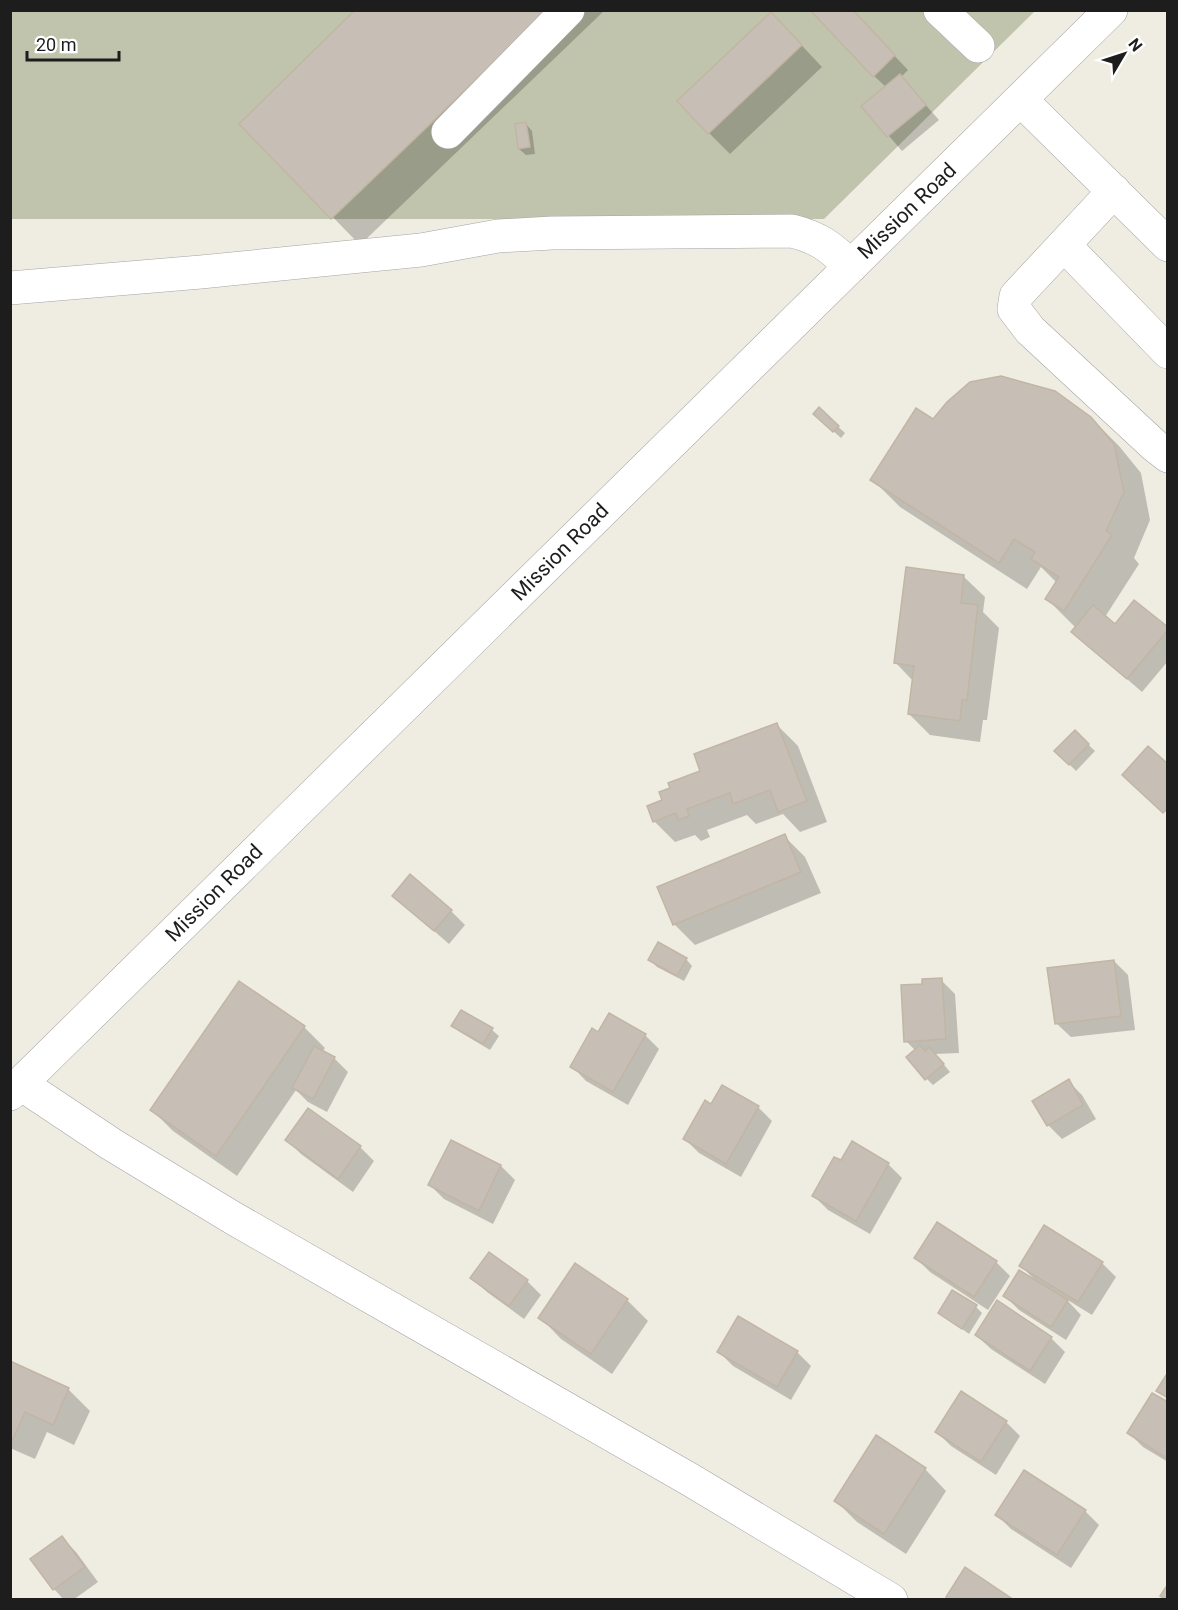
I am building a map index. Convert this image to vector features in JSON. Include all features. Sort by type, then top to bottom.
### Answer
[{"type":"street","points":[[448,132],[568,10]]},
{"type":"street","points":[[940,10],[978,46]]},
{"type":"street","name":"Mission Road","points":[[16,1089],[1111,10]]},
{"type":"street","points":[[1021,100],[1167,245]]},
{"type":"street","points":[[1114,192],[1016,296],[1014,309],[1030,330],[1167,456]]},
{"type":"street","points":[[10,288],[236,269],[421,250],[498,236],[552,233],[792,231],[812,236],[831,248],[851,266]]},
{"type":"street","points":[[1064,245],[1167,351]]},
{"type":"street","points":[[16,1089],[233,1218],[678,1473],[891,1599]]},
{"type":"shaded area","points":[[11,11],[1035,11],[824,219],[11,219]]},
{"type":"building","points":[[355,10],[549,10],[331,219],[239,124]]},
{"type":"building","points":[[810,10],[853,10],[895,55],[873,77]]},
{"type":"building","points":[[771,12],[802,45],[708,134],[677,101]]},
{"type":"building","points":[[900,74],[926,105],[887,137],[861,106]]},
{"type":"building","points":[[526,122],[530,147],[518,149],[515,124]]},
{"type":"building","points":[[1001,376],[1055,391],[1091,417],[1114,444],[1124,492],[1106,531],[1112,535],[1064,611],[1045,599],[1059,577],[1031,559],[1035,552],[1014,539],[999,563],[870,480],[916,408],[933,419],[947,402],[970,382]]},
{"type":"building","points":[[819,407],[839,426],[833,432],[813,414]]},
{"type":"building","points":[[906,567],[964,575],[961,603],[978,605],[967,700],[962,700],[960,721],[908,714],[914,666],[894,663]]},
{"type":"building","points":[[1134,600],[1168,627],[1168,630],[1127,679],[1071,632],[1093,605],[1115,624]]},
{"type":"building","points":[[777,723],[807,801],[778,812],[770,790],[733,804],[730,793],[687,809],[689,816],[678,820],[676,813],[653,822],[647,806],[662,800],[659,792],[670,788],[668,783],[700,771],[694,754]]},
{"type":"building","points":[[1075,730],[1089,744],[1069,765],[1054,751]]},
{"type":"building","points":[[1148,746],[1168,764],[1168,808],[1163,813],[1122,775]]},
{"type":"building","points":[[785,834],[801,872],[673,925],[657,887]]},
{"type":"building","points":[[410,874],[452,910],[434,931],[392,896]]},
{"type":"building","points":[[658,942],[687,958],[677,976],[648,960]]},
{"type":"building","points":[[1114,960],[1121,1016],[1055,1024],[1047,968]]},
{"type":"building","points":[[942,978],[946,1039],[904,1042],[901,985],[922,984],[922,979]]},
{"type":"building","points":[[239,981],[305,1026],[216,1156],[150,1110]]},
{"type":"building","points":[[461,1010],[493,1028],[483,1044],[451,1026]]},
{"type":"building","points":[[609,1013],[646,1034],[613,1092],[570,1067],[592,1028],[598,1032]]},
{"type":"building","points":[[920,1045],[925,1051],[929,1047],[944,1064],[925,1080],[906,1057]]},
{"type":"building","points":[[314,1046],[335,1057],[313,1099],[292,1088]]},
{"type":"building","points":[[1069,1079],[1083,1105],[1047,1126],[1032,1101]]},
{"type":"building","points":[[722,1085],[759,1106],[726,1164],[683,1139],[705,1100],[711,1104]]},
{"type":"building","points":[[308,1108],[361,1146],[338,1179],[285,1140]]},
{"type":"building","points":[[451,1140],[501,1165],[479,1211],[428,1185]]},
{"type":"building","points":[[852,1141],[889,1163],[856,1221],[812,1196],[834,1157],[841,1160]]},
{"type":"building","points":[[937,1222],[997,1261],[974,1297],[914,1258]]},
{"type":"building","points":[[1044,1225],[1103,1262],[1078,1302],[1019,1266]]},
{"type":"building","points":[[489,1252],[528,1280],[509,1306],[470,1278]]},
{"type":"building","points":[[575,1263],[628,1299],[591,1354],[538,1318]]},
{"type":"building","points":[[1019,1270],[1068,1300],[1051,1327],[1003,1296]]},
{"type":"building","points":[[952,1290],[977,1305],[962,1329],[938,1313]]},
{"type":"building","points":[[997,1300],[1052,1337],[1030,1371],[975,1335]]},
{"type":"building","points":[[738,1316],[798,1351],[777,1387],[717,1352]]},
{"type":"building","points":[[10,1361],[69,1388],[53,1425],[25,1412],[13,1439],[10,1438]]},
{"type":"building","points":[[1168,1372],[1168,1398],[1156,1391]]},
{"type":"building","points":[[961,1391],[1007,1421],[981,1462],[935,1432]]},
{"type":"building","points":[[1152,1393],[1168,1402],[1168,1459],[1127,1433]]},
{"type":"building","points":[[876,1435],[926,1468],[884,1534],[834,1501]]},
{"type":"building","points":[[1024,1470],[1086,1510],[1057,1555],[995,1515]]},
{"type":"building","points":[[62,1536],[85,1567],[53,1590],[30,1559]]},
{"type":"building","points":[[965,1567],[1014,1600],[950,1600],[946,1597]]},
{"type":"building","points":[[1168,1584],[1168,1600],[1166,1600],[1160,1596]]}]
